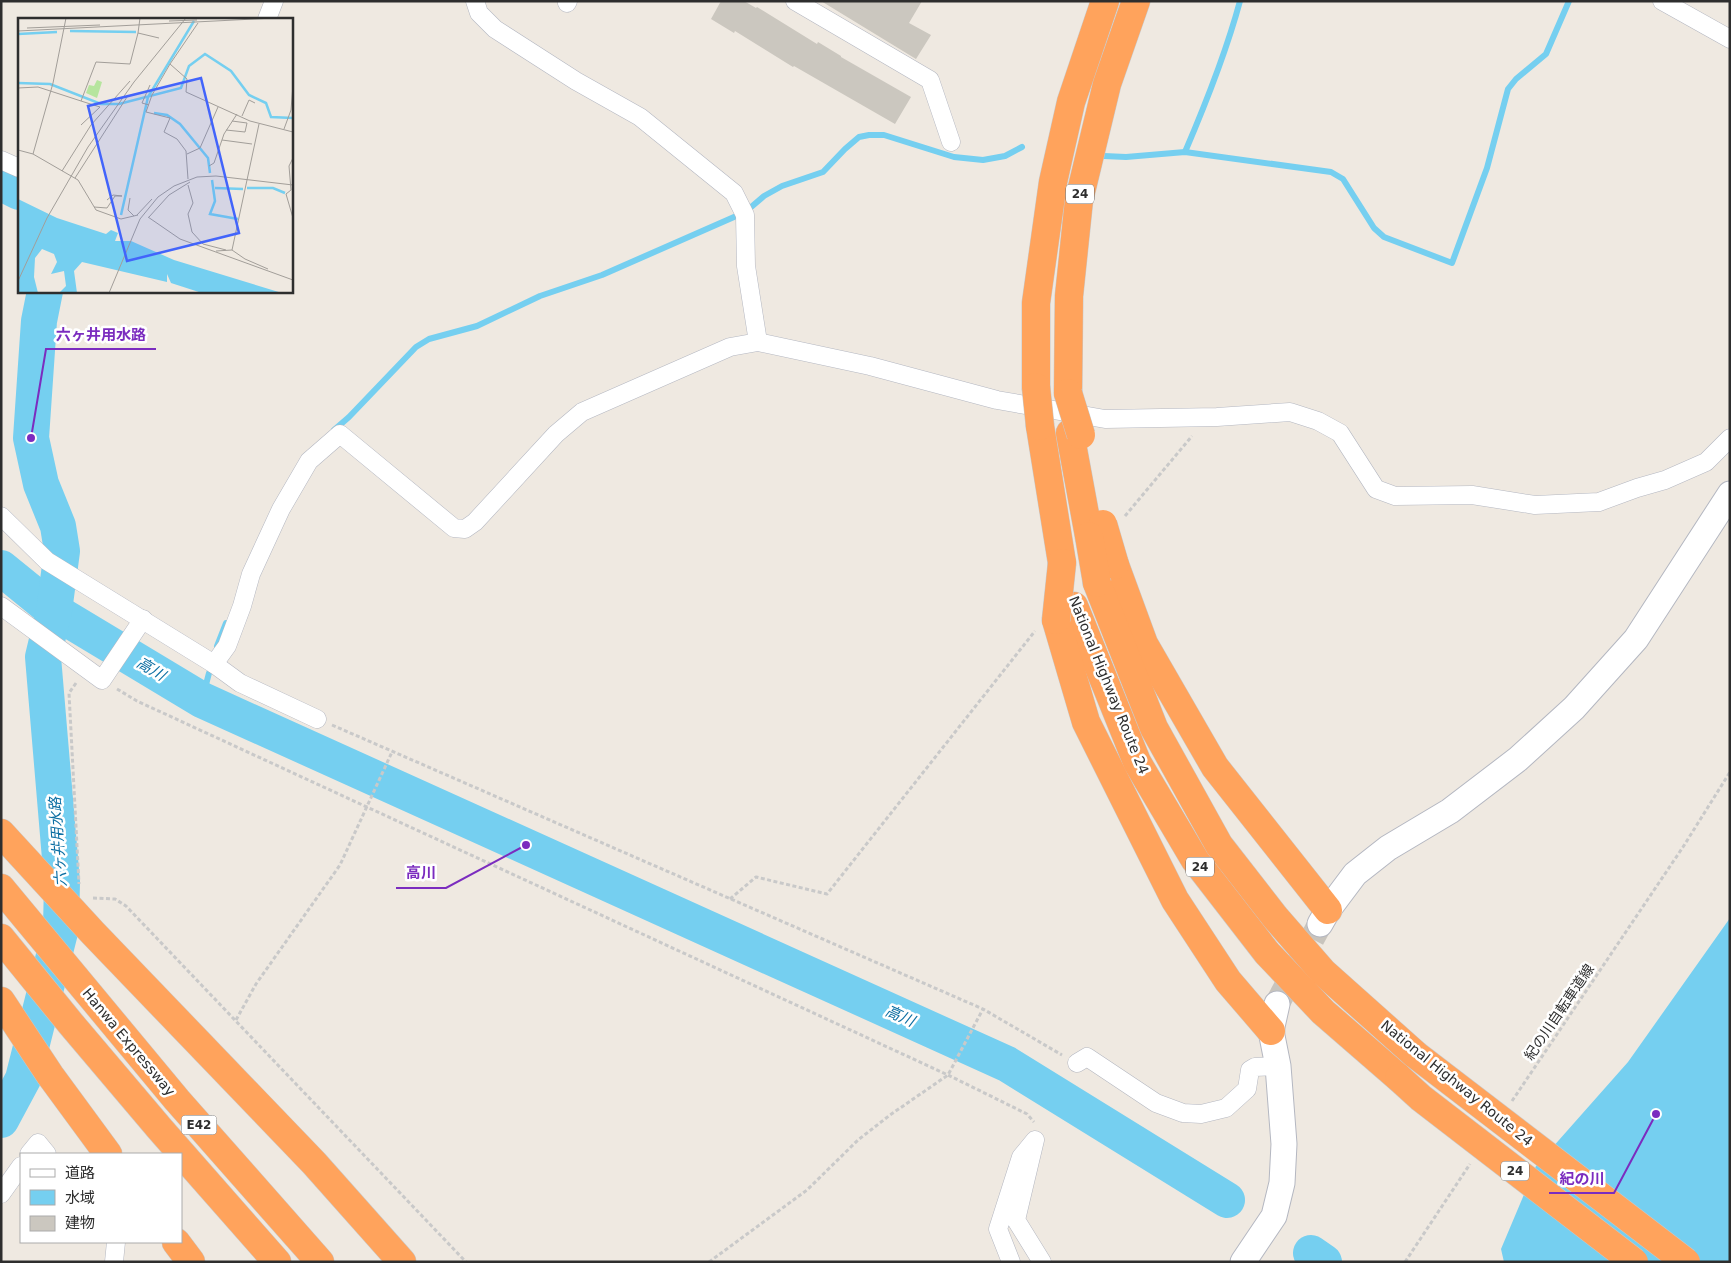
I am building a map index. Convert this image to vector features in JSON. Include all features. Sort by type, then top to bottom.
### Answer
[{"type":"highway","name":"National Highway Route 24","points":[[1105,1],[1071,102],[1053,182],[1036,303],[1036,387],[1040,426],[1062,563],[1057,617],[1137,762],[1195,860],[1274,960],[1323,1012],[1421,1098],[1634,1262]]},
{"type":"highway","name":"24","points":[[1136,1],[1107,84],[1079,200],[1069,296],[1068,393],[1076,434],[1104,528],[1106,574],[1215,767],[1324,917]]},
{"type":"highway","name":"National Highway Route 24","points":[[1106,574],[1154,728],[1219,845],[1275,917],[1323,972],[1416,1055],[1686,1262]]},
{"type":"highway","name":"24","points":[[1057,617],[1086,722],[1175,900],[1228,981],[1271,1030]]},
{"type":"highway","points":[[1,833],[93,933],[314,1163],[402,1262]]},
{"type":"highway","name":"Hanwa Expressway","points":[[1,888],[177,1100],[320,1262]]},
{"type":"highway","name":"E42","points":[[8,945],[70,1024],[277,1262]]},
{"type":"highway","points":[[1,1001],[50,1075],[107,1153]]},
{"type":"highway","points":[[177,1243],[191,1262]]},
{"type":"main road","points":[[1324,917],[1355,874],[1388,848],[1450,811],[1518,759],[1574,708],[1636,639],[1730,494]]},
{"type":"main road","points":[[1243,1262],[1274,1216],[1282,1183],[1284,1144],[1278,1066],[1271,1030],[1277,1004]]},
{"type":"street","points":[[267,18],[274,1]]},
{"type":"street","points":[[475,1],[480,13],[495,29],[576,81],[640,117],[734,193],[743,212],[746,266],[758,342]]},
{"type":"street","points":[[795,1],[930,80],[951,142]]},
{"type":"street","points":[[1662,1],[1730,39]]},
{"type":"street","points":[[1,160],[18,168]]},
{"type":"street","points":[[214,664],[227,646],[242,606],[251,574],[281,509],[309,461],[340,434],[454,528],[465,528],[475,522],[556,434],[582,412],[730,347],[758,342],[870,366],[997,400],[1105,419],[1209,417],[1290,412],[1318,421],[1340,433],[1376,489],[1396,496],[1472,495],[1535,505],[1599,502],[1665,480],[1706,462],[1730,438]]},
{"type":"street","points":[[1,516],[47,561],[139,625],[214,664],[240,683],[318,719]]},
{"type":"street","points":[[1,606],[86,668],[104,677],[139,625]]},
{"type":"street","points":[[1077,1063],[1086,1058],[1156,1103],[1183,1113],[1201,1114],[1226,1108],[1247,1089],[1250,1070],[1255,1067],[1278,1066]]},
{"type":"street","points":[[1011,1262],[998,1229],[1021,1157],[1035,1140]]},
{"type":"street","points":[[1035,1140],[1016,1220],[1042,1262]]},
{"type":"street","points":[[30,1153],[38,1143],[46,1153]]},
{"type":"street","points":[[1,1194],[20,1167]]},
{"type":"street","points":[[114,1262],[116,1243]]},
{"type":"path","points":[[1104,528],[1209,417]]},
{"type":"path","points":[[730,899],[756,877],[827,894],[1057,617]]},
{"type":"path","points":[[80,887],[69,693],[86,668]]},
{"type":"path","points":[[104,677],[137,701],[948,1075],[1027,1114],[1035,1124],[1035,1140]]},
{"type":"path","points":[[318,719],[983,1009],[1077,1063]]},
{"type":"path","points":[[236,1020],[256,984],[340,865],[392,752]]},
{"type":"path","name":"紀の川自転車道線","points":[[1508,1108],[1683,848],[1730,772]]},
{"type":"path","points":[[89,897],[116,899],[126,906],[466,1262]]},
{"type":"path","points":[[709,1262],[807,1190],[858,1140],[890,1115],[948,1075],[983,1009]]},
{"type":"path","points":[[1404,1262],[1475,1156]]},
{"type":"water","points":[[1730,918],[1730,1262],[1504,1262],[1501,1249],[1536,1166],[1628,1062]]},
{"type":"building","points":[[721,1],[744,1],[757,7],[817,44],[818,42],[911,97],[895,124],[711,19]]},
{"type":"building","points":[[821,1],[922,1],[909,23],[931,35],[916,59]]},
{"type":"waterway","points":[[1185,152],[1215,78],[1240,1]]},
{"type":"waterway","points":[[1104,156],[1126,157],[1185,152],[1331,172],[1343,179],[1374,228],[1384,237],[1452,263],[1487,168],[1508,89],[1516,79],[1546,54],[1569,1]]},
{"type":"waterway","points":[[334,430],[349,417],[416,347],[429,339],[477,326],[540,296],[602,275],[734,217],[782,186],[823,172],[859,137],[884,135],[954,157],[983,160],[1005,156],[1022,147]]},
{"type":"waterway","name":"六ヶ井用水路","points":[[1,183],[18,192]]},
{"type":"waterway","name":"六ヶ井用水路","points":[[1,1120],[23,1079],[61,928],[62,882],[43,657],[54,611],[62,551],[58,526],[41,484],[31,438],[39,321],[45,292]]},
{"type":"waterway","name":"高川","points":[[1,568],[54,611],[202,700],[1007,1064],[1227,1200]]},
{"type":"waterway","points":[[217,646],[226,623]]},
{"type":"waterway","points":[[202,700],[209,673]]},
{"type":"waterway","name":"高川","points":[[1311,1253],[1324,1262]]},
{"type":"tunnel","points":[[1277,1004],[1320,924]]},
{"type":"place","name":"六ヶ井用水路","points":[[31,438]]},
{"type":"place","name":"高川","points":[[526,845]]},
{"type":"place","name":"紀の川","points":[[1656,1114]]}]
